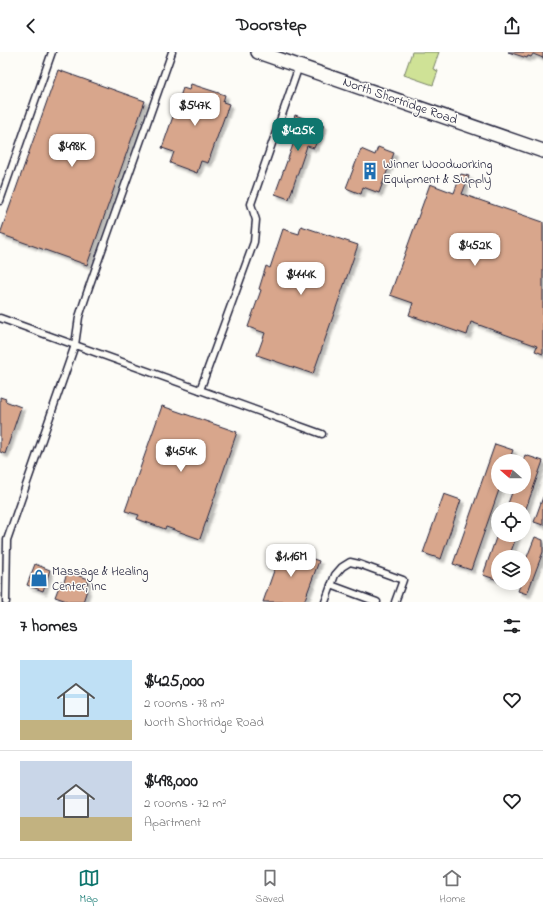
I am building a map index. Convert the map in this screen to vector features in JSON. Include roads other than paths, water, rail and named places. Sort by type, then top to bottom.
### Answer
[{"type":"street","name":"North Shortridge Road","points":[[258,52],[543,151]]},
{"type":"lane","points":[[0,201],[52,52]]},
{"type":"lane","points":[[6,602],[7,540],[75,345],[80,316],[89,287],[172,52]]},
{"type":"lane","points":[[200,390],[254,242],[256,220],[251,204],[299,66]]},
{"type":"lane","points":[[0,318],[322,434]]},
{"type":"lane","points":[[325,602],[335,575],[342,567],[350,562],[403,580],[395,602]]},
{"type":"lane","points":[[331,585],[377,602]]},
{"type":"place","name":"Winner Woodworking Equipment & Supply","points":[[370,171]]},
{"type":"place","name":"Massage & Healing Center, Inc","points":[[39,578]]}]
